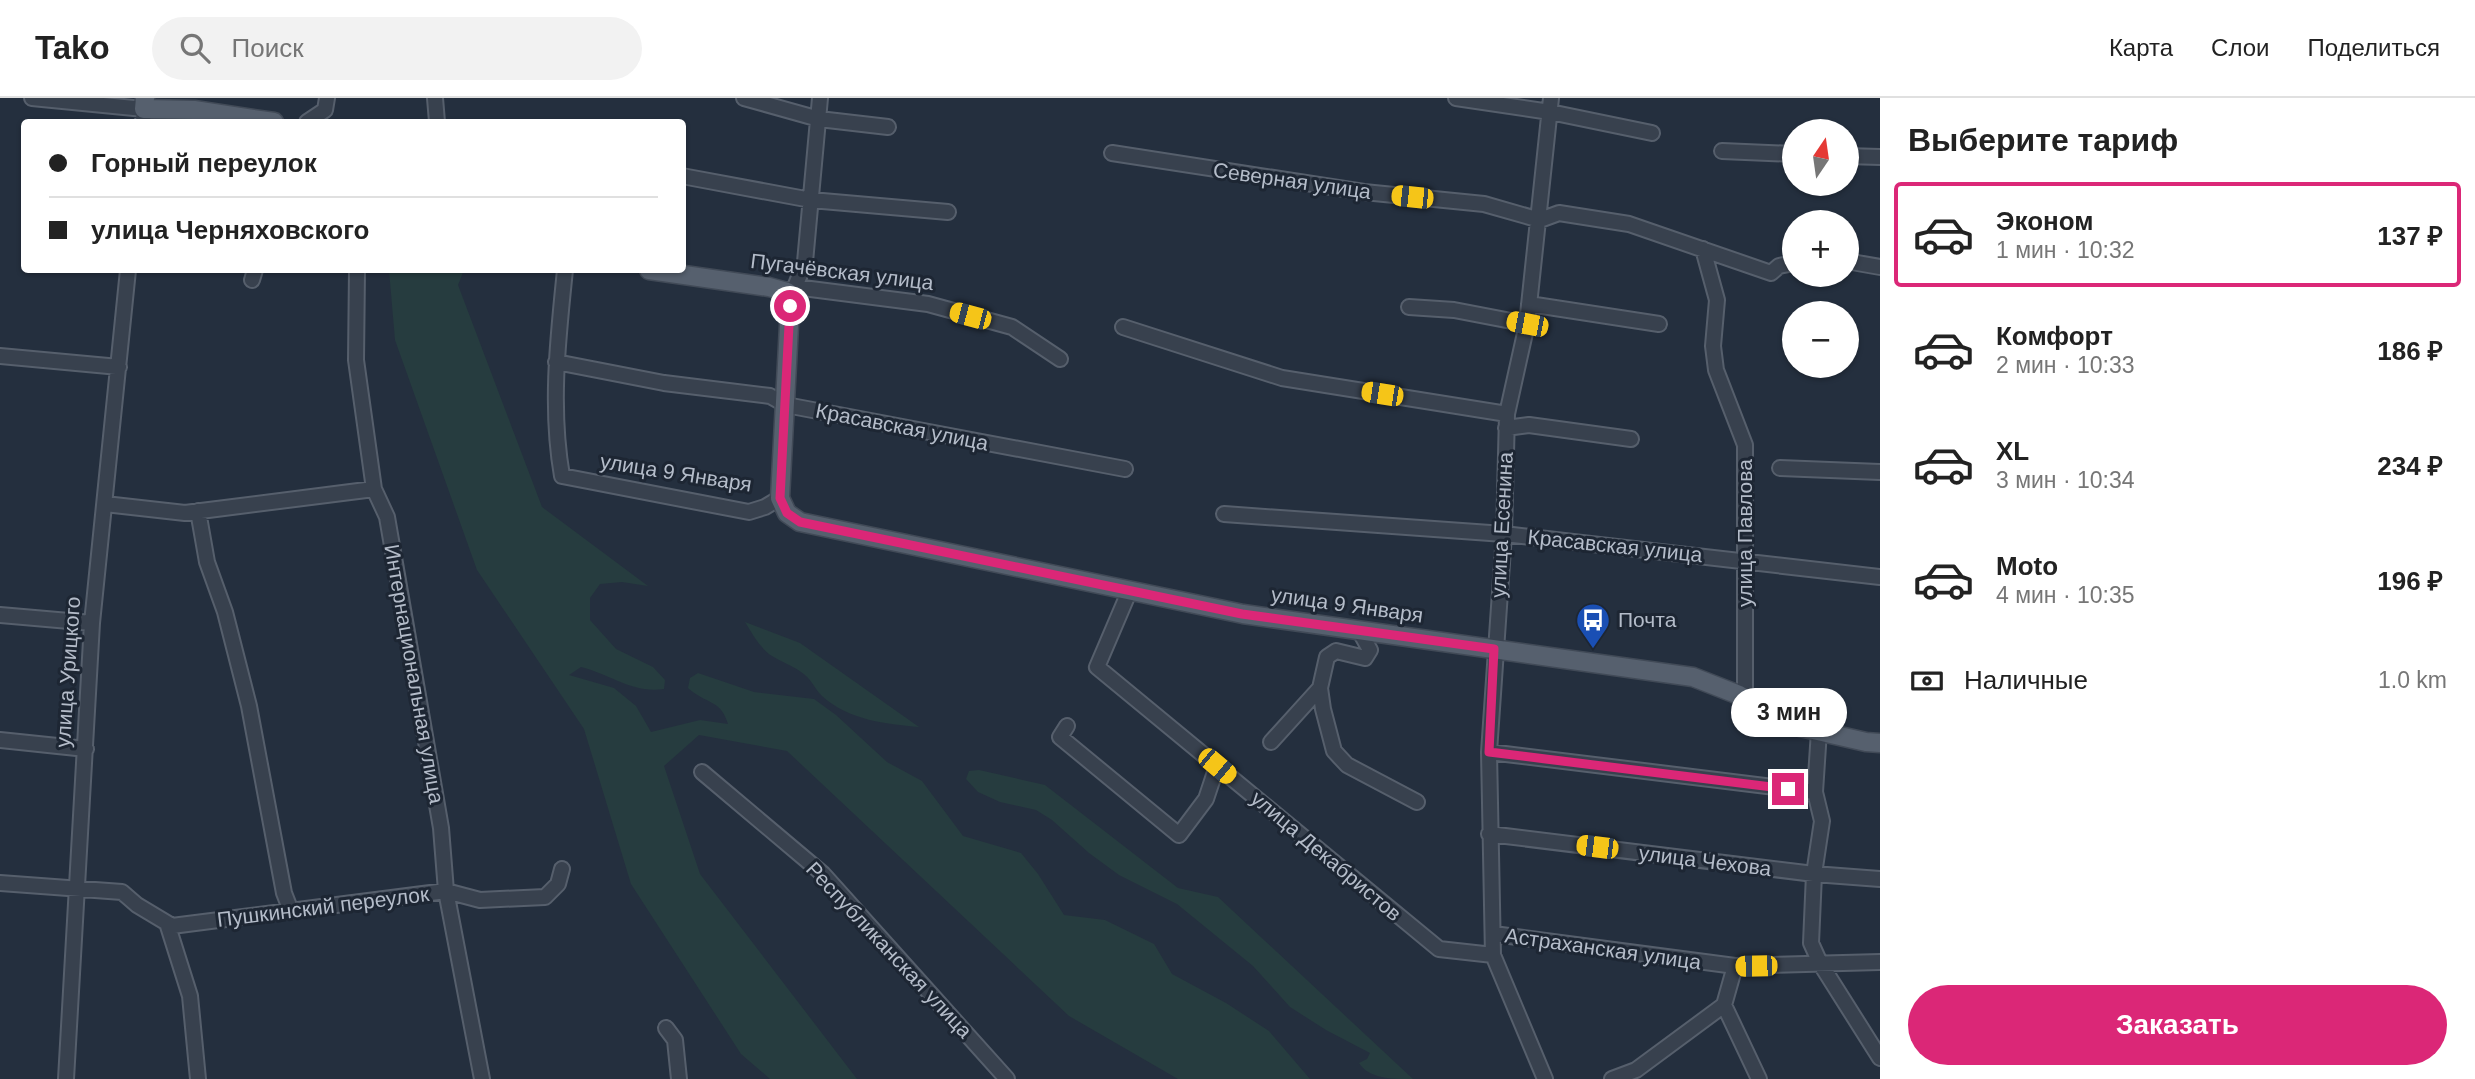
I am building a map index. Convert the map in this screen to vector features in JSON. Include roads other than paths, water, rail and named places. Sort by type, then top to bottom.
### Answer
[{"type":"main road","points":[[144,110],[194,110],[254,119]]},
{"type":"main road","name":"Пугачёвская улица","points":[[670,273],[791,289]]},
{"type":"main road","points":[[780,498],[791,289]]},
{"type":"main road","name":"улица 9 Января","points":[[780,498],[787,513],[800,522],[867,534],[1129,592],[1242,614],[1693,677],[1745,698],[1787,724],[1880,743]]},
{"type":"street","points":[[32,98],[144,110]]},
{"type":"street","points":[[312,119],[325,110],[327,98]]},
{"type":"street","points":[[435,98],[438,119]]},
{"type":"street","points":[[744,98],[819,119],[888,127]]},
{"type":"street","points":[[791,289],[805,262],[820,98]]},
{"type":"street","points":[[1456,98],[1550,105],[1652,133]]},
{"type":"street","name":"улица Есенина","points":[[1493,955],[1489,752],[1504,534],[1507,421],[1527,324],[1550,105]]},
{"type":"street","points":[[1722,151],[1782,154]]},
{"type":"street","name":"Северная улица","points":[[1112,153],[1364,192],[1484,204],[1540,220],[1559,213],[1629,224],[1771,273],[1782,265]]},
{"type":"street","points":[[1859,156],[1880,157]]},
{"type":"street","points":[[686,177],[811,200],[948,212]]},
{"type":"street","name":"улица Павлова","points":[[1703,249],[1717,300],[1713,346],[1716,370],[1745,444],[1745,698]]},
{"type":"street","points":[[1859,263],[1880,267]]},
{"type":"street","name":"улица Урицкого","points":[[66,1079],[92,623],[128,273]]},
{"type":"street","name":"Интернациональная улица","points":[[357,273],[356,360],[374,489],[387,517],[441,828],[446,891],[482,1079]]},
{"type":"street","points":[[556,362],[565,273]]},
{"type":"street","name":"Пугачёвская улица","points":[[791,289],[928,304],[1012,327],[1060,359]]},
{"type":"street","points":[[1529,304],[1659,324]]},
{"type":"street","points":[[1409,307],[1454,310],[1527,324]]},
{"type":"street","points":[[1123,327],[1282,378],[1529,425],[1630,439]]},
{"type":"street","points":[[0,356],[119,367]]},
{"type":"street","name":"Красавская улица","points":[[556,362],[664,383],[770,396],[786,405],[1125,469]]},
{"type":"street","name":"улица 9 Января","points":[[556,362],[556,443],[562,476],[749,512],[780,498]]},
{"type":"street","points":[[1780,468],[1880,472]]},
{"type":"street","points":[[105,504],[185,513],[374,489]]},
{"type":"street","points":[[198,511],[206,562],[225,612],[249,706],[281,880],[291,911]]},
{"type":"street","name":"Красавская улица","points":[[1224,514],[1504,534],[1880,577]]},
{"type":"street","name":"улица Декабристов","points":[[1129,592],[1097,667],[1438,949],[1493,955]]},
{"type":"street","points":[[0,615],[92,623]]},
{"type":"street","points":[[1359,630],[1370,650],[1365,658],[1336,651],[1328,657],[1320,688],[1334,751],[1348,765],[1417,802]]},
{"type":"street","points":[[1270,742],[1320,688]]},
{"type":"street","points":[[1067,726],[1060,737],[1178,835],[1206,799],[1217,766]]},
{"type":"street","points":[[1819,731],[1815,792],[1822,821],[1814,874],[1811,943],[1820,964],[1880,1058]]},
{"type":"street","points":[[0,740],[86,749]]},
{"type":"street","points":[[1489,752],[1815,792]]},
{"type":"street","name":"Республиканская улица","points":[[702,772],[823,874],[1007,1079]]},
{"type":"street","name":"улица Чехова","points":[[1489,834],[1814,874],[1880,878]]},
{"type":"street","name":"Пушкинский переулок","points":[[167,923],[172,926],[446,891],[480,900],[545,897],[558,884],[562,869]]},
{"type":"street","points":[[0,883],[122,892],[137,905],[167,923],[190,996],[198,1079]]},
{"type":"street","name":"Астраханская улица","points":[[1493,934],[1735,966],[1880,962]]},
{"type":"street","points":[[1493,955],[1545,1079]]},
{"type":"street","points":[[1612,1079],[1638,1074],[1724,1005],[1735,966]]},
{"type":"street","points":[[1724,1005],[1759,1079]]},
{"type":"street","points":[[666,1028],[675,1040],[679,1079]]},
{"type":"place","name":"Почта","points":[[1593,650]]}]
